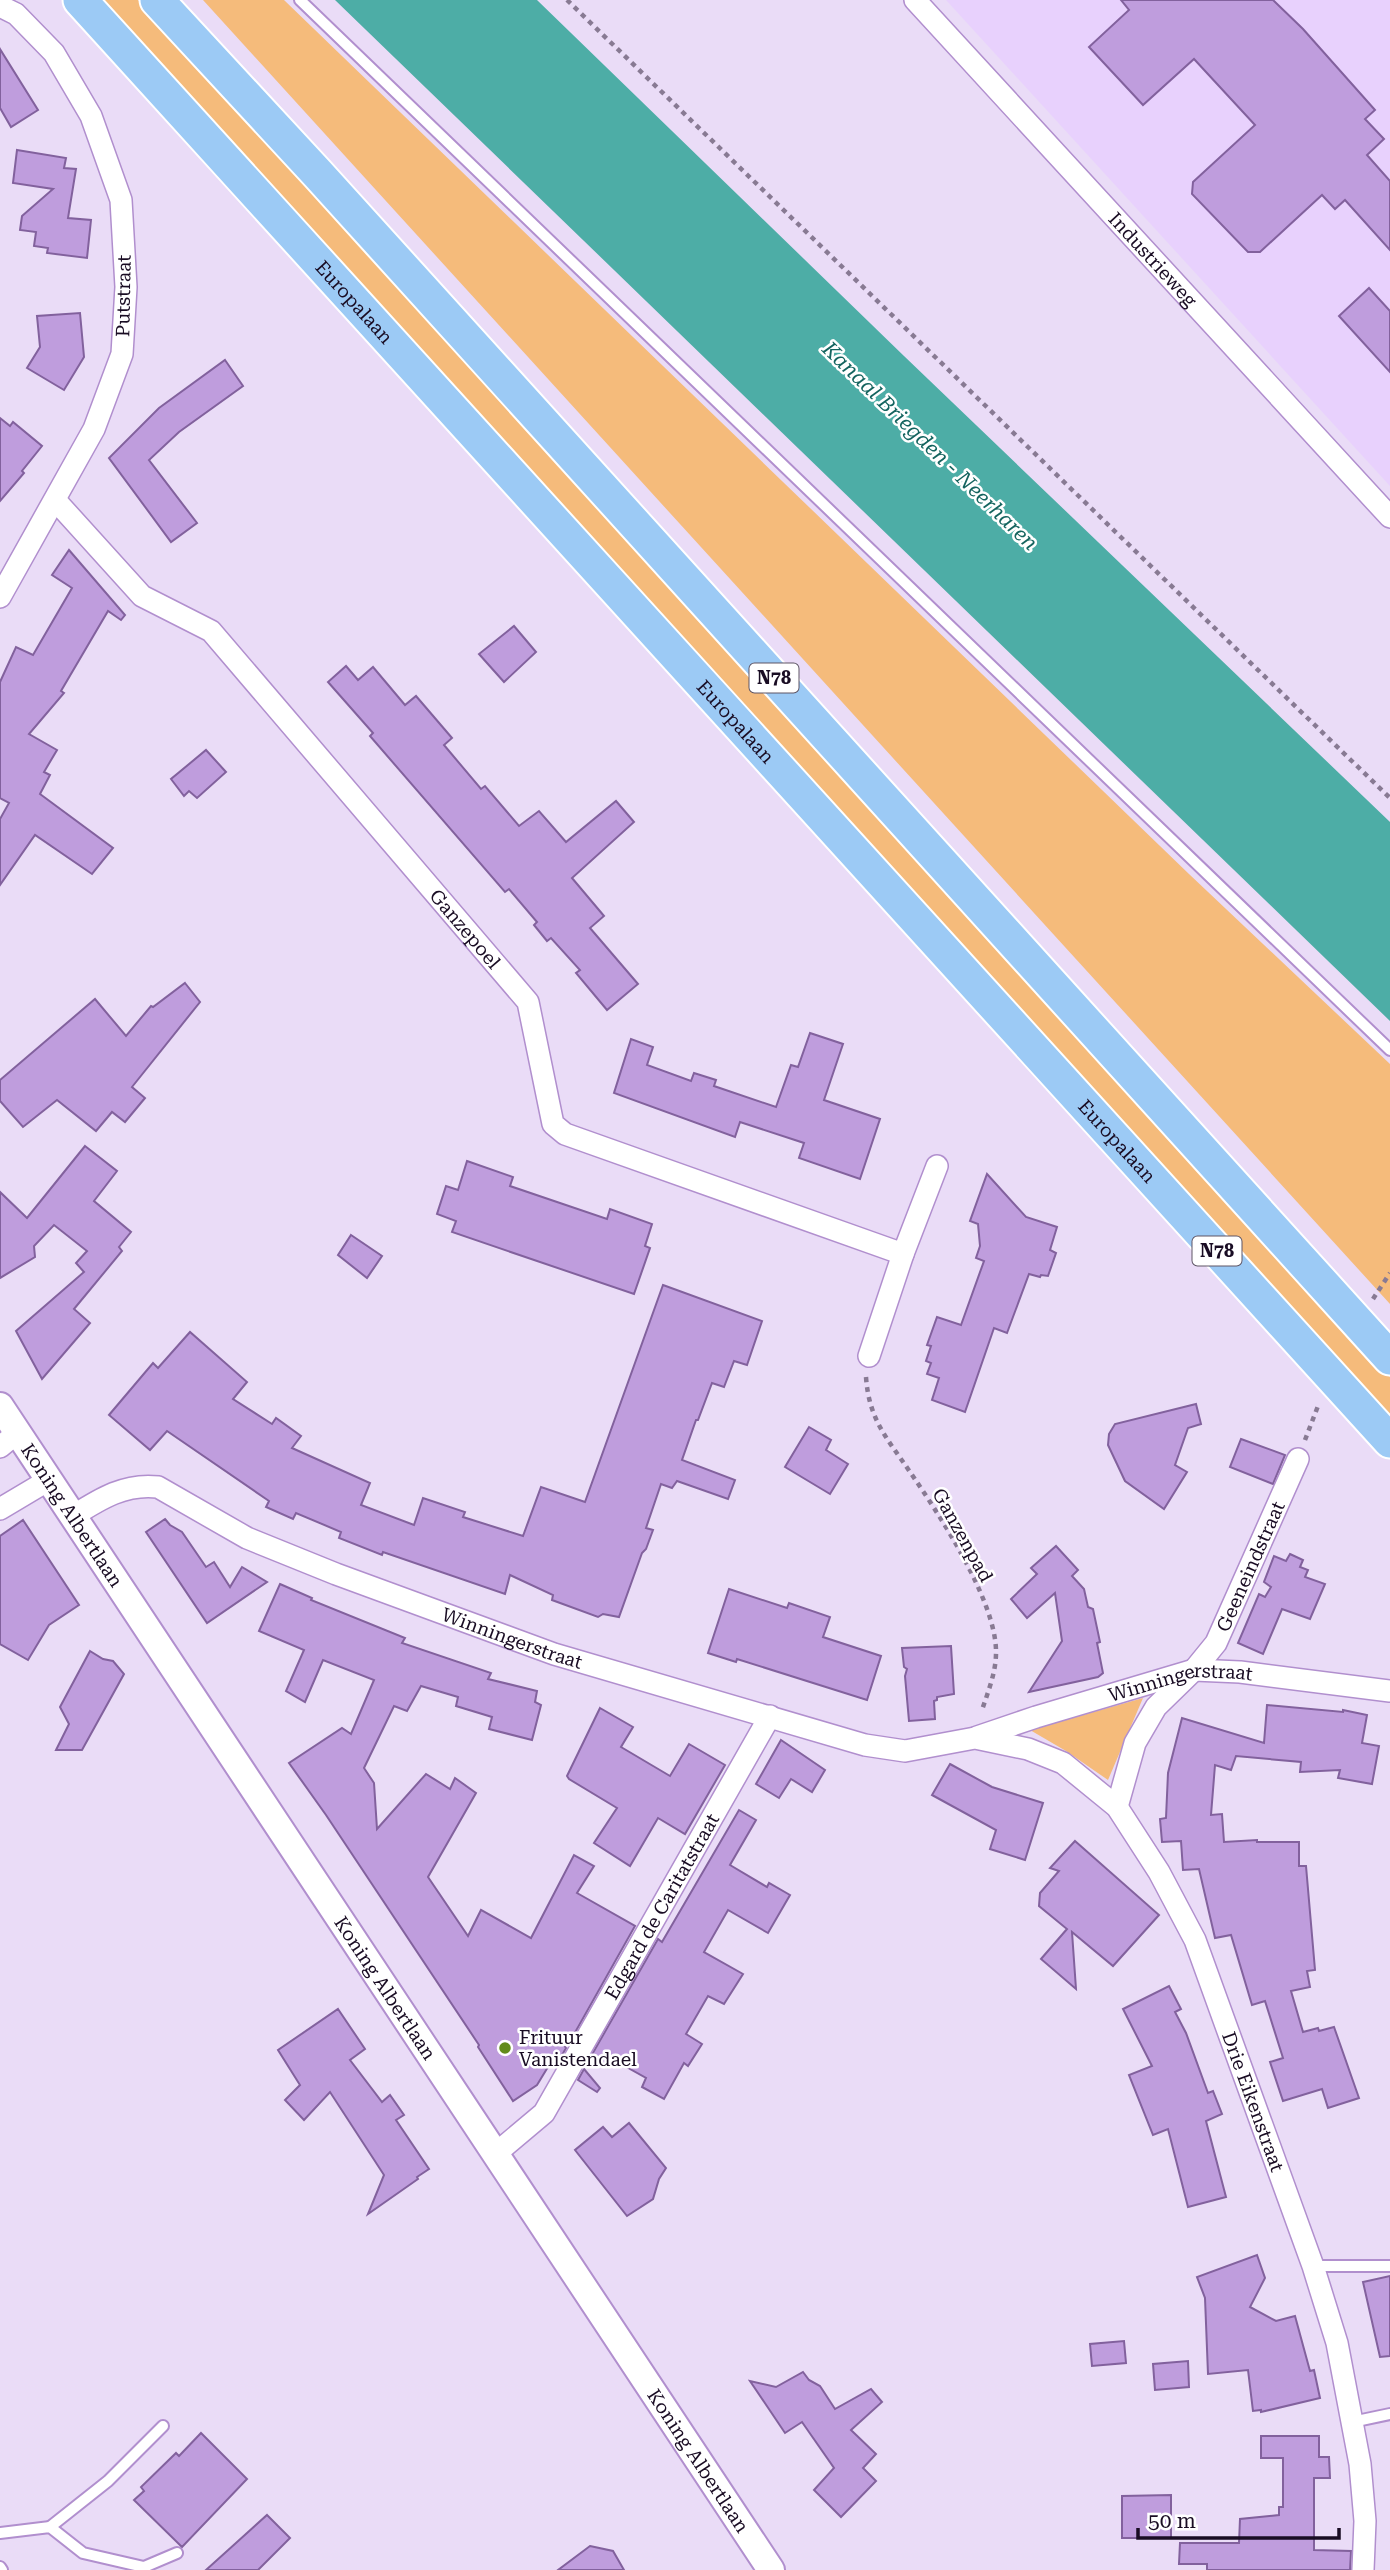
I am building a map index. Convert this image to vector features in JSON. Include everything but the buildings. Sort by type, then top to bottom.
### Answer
[{"type":"main road","name":"Europalaan","points":[[80,0],[1390,1441]]},
{"type":"main road","name":"N78","points":[[157,0],[318,174],[1390,1358]]},
{"type":"street","name":"Industrieweg","points":[[915,0],[1390,517]]},
{"type":"street","name":"Putstraat","points":[[0,6],[16,14],[54,53],[91,116],[121,200],[126,287],[122,354],[94,429],[0,597]]},
{"type":"street","name":"Ganzepoel","points":[[56,501],[142,596],[211,631],[528,1002],[553,1124],[565,1134],[903,1254]]},
{"type":"street","points":[[869,1356],[903,1254],[937,1166]]},
{"type":"street","name":"Koning Albertlaan","points":[[0,1406],[8,1440],[47,1481],[73,1516],[771,2570]]},
{"type":"street","name":"Geeneindstraat","points":[[1194,1670],[1216,1643],[1298,1459]]},
{"type":"street","points":[[0,1509],[47,1481]]},
{"type":"street","name":"Winningerstraat","points":[[73,1516],[121,1490],[141,1485],[158,1487],[247,1538],[336,1574],[554,1654],[864,1745],[905,1751],[975,1738],[1194,1670],[1240,1672],[1390,1690]]},
{"type":"street","points":[[1117,1807],[1135,1743],[1156,1707],[1194,1670]]},
{"type":"street","name":"Edgard de Caritatstraat","points":[[494,2155],[544,2113],[770,1716]]},
{"type":"street","name":"Winningerstraat","points":[[975,1738],[1028,1749],[1063,1763],[1117,1807]]},
{"type":"street","name":"Drie Eikenstraat","points":[[1117,1807],[1159,1872],[1195,1940],[1313,2266],[1337,2343],[1360,2464],[1365,2521],[1363,2570]]},
{"type":"lane","points":[[300,0],[1390,1050]]},
{"type":"lane","points":[[1313,2266],[1390,2266]]},
{"type":"lane","points":[[1352,2422],[1390,2414]]},
{"type":"lane","points":[[0,2533],[50,2527],[108,2481],[163,2426]]},
{"type":"lane","points":[[50,2527],[83,2553],[144,2567],[177,2553]]},
{"type":"path","points":[[567,0],[1390,798]]},
{"type":"path","name":"Ganzenpad","points":[[869,1356],[866,1374],[868,1400],[875,1421],[943,1520],[977,1587],[995,1634],[997,1655],[975,1738]]},
{"type":"shaded area","points":[[102,0],[138,0],[1390,1377],[1390,1420]]},
{"type":"shaded area","points":[[203,0],[284,0],[1189,874],[1390,1064],[1390,1304]]},
{"type":"shaded area","points":[[946,0],[1390,0],[1390,486]]},
{"type":"shaded area","points":[[1143,1698],[1108,1780],[1030,1730]]},
{"type":"water","name":"Kanaal Briegden - Neerharen","points":[[335,0],[537,0],[1390,822],[1390,1021]]},
{"type":"place","name":"Frituur Vanistendael","points":[[505,2048]]}]
